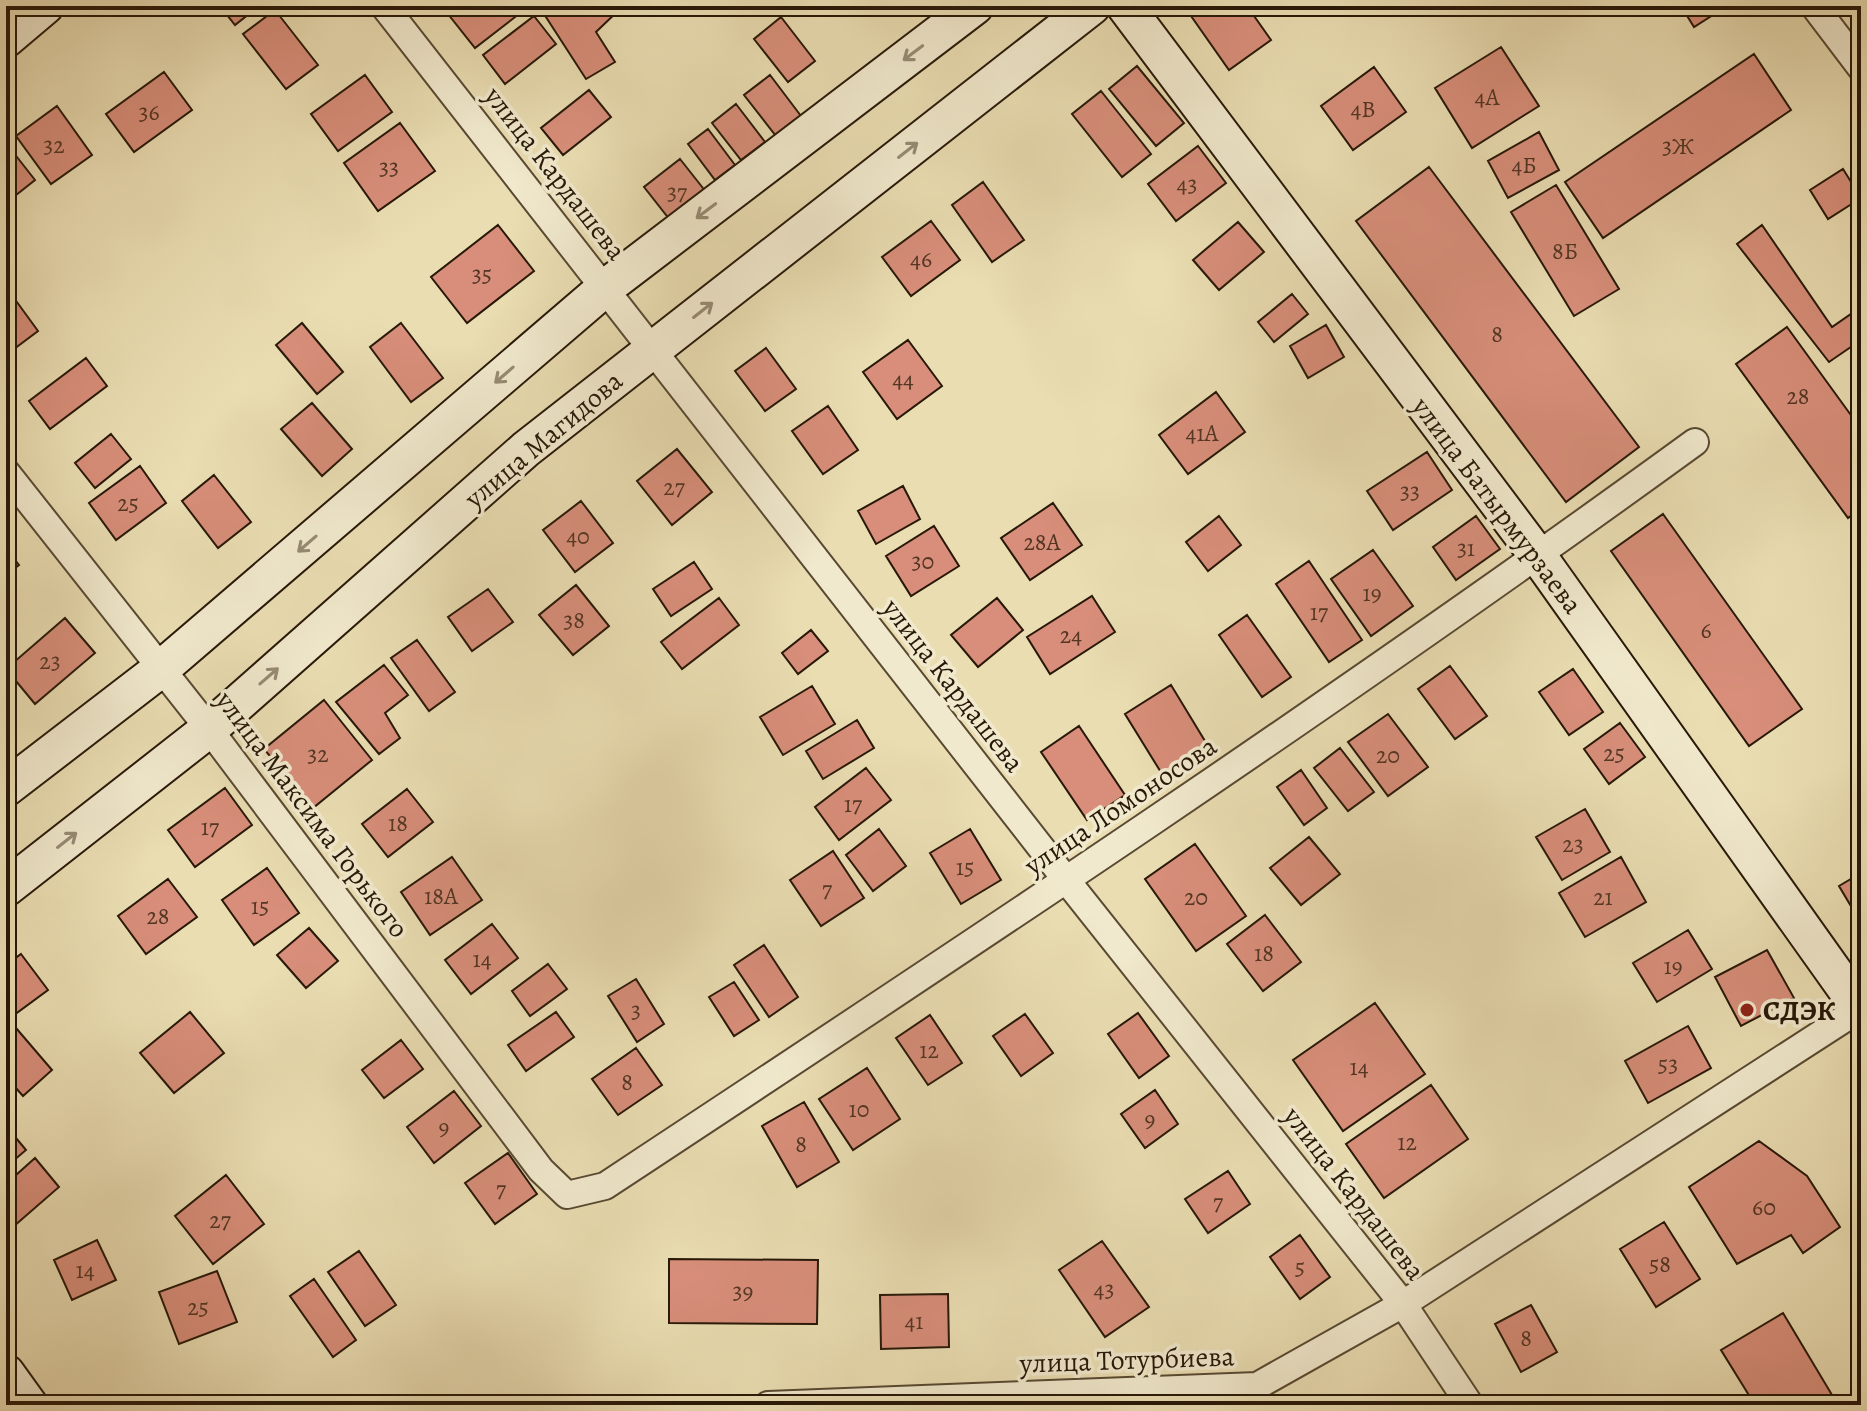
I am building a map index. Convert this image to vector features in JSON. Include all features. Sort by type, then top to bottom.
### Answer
[{"type":"main road","points":[[6,39],[45,6]]},
{"type":"main road","points":[[6,788],[162,668],[605,288],[975,6]]},
{"type":"main road","name":"улица Магидова","points":[[6,888],[209,729],[526,449],[1092,6]]},
{"type":"main road","name":"улица Батырмурзаева","points":[[1125,6],[1538,556],[1861,1009]]},
{"type":"main road","points":[[6,1373],[29,1405]]},
{"type":"street","name":"улица Кардашева","points":[[384,6],[1067,881],[1403,1304],[1470,1405]]},
{"type":"street","points":[[1814,6],[1861,68]]},
{"type":"street","name":"улица Ломоносова","points":[[567,1195],[605,1186],[1067,881],[1538,556],[1695,442]]},
{"type":"street","name":"улица Максима Горького","points":[[6,472],[209,729],[541,1170],[567,1195]]},
{"type":"street","name":"улица Тотурбиева","points":[[768,1405],[1257,1386],[1403,1304],[1861,1009]]},
{"type":"building","points":[[220,6],[259,6],[235,25]]},
{"type":"building","points":[[448,6],[528,7],[475,48],[444,9]]},
{"type":"building","points":[[555,6],[620,6],[596,32],[615,62],[586,79],[544,14]]},
{"type":"building","points":[[1184,6],[1247,6],[1271,40],[1229,70]]},
{"type":"building","points":[[1681,6],[1727,6],[1694,27]]},
{"type":"building","points":[[275,10],[318,65],[286,89],[243,34]]},
{"type":"building","points":[[534,16],[556,44],[505,84],[483,55]]},
{"type":"building","points":[[781,17],[815,61],[788,82],[754,39]]},
{"type":"building","points":[[1501,47],[1539,106],[1472,148],[1435,88]]},
{"type":"building","points":[[1754,54],[1791,110],[1603,238],[1565,182]]},
{"type":"building","points":[[1137,66],[1184,123],[1156,146],[1109,89]]},
{"type":"building","points":[[1374,67],[1406,112],[1353,150],[1321,106]]},
{"type":"building","points":[[164,72],[192,110],[134,152],[106,114]]},
{"type":"building","points":[[365,75],[392,112],[338,151],[311,114]]},
{"type":"building","points":[[770,75],[801,116],[776,136],[744,95]]},
{"type":"building","points":[[589,90],[611,117],[563,155],[541,128]]},
{"type":"building","points":[[1101,91],[1151,154],[1122,177],[1072,114]]},
{"type":"building","points":[[736,104],[765,142],[741,160],[712,123]]},
{"type":"building","points":[[57,106],[92,155],[51,184],[16,136]]},
{"type":"building","points":[[400,123],[435,171],[378,211],[344,163]]},
{"type":"building","points":[[708,129],[735,165],[715,180],[688,144]]},
{"type":"building","points":[[1539,132],[1559,170],[1508,198],[1488,161]]},
{"type":"building","points":[[6,143],[35,180],[6,203]]},
{"type":"building","points":[[1198,146],[1226,183],[1176,221],[1148,184]]},
{"type":"building","points":[[680,159],[710,197],[674,225],[644,187]]},
{"type":"building","points":[[1429,167],[1639,447],[1566,502],[1356,221]]},
{"type":"building","points":[[1843,169],[1861,198],[1828,219],[1810,190]]},
{"type":"building","points":[[983,182],[1024,240],[992,262],[952,205]]},
{"type":"building","points":[[1556,185],[1619,289],[1574,316],[1511,212]]},
{"type":"building","points":[[931,221],[960,260],[911,296],[882,257]]},
{"type":"building","points":[[1238,222],[1264,252],[1219,290],[1193,260]]},
{"type":"building","points":[[498,225],[534,271],[467,323],[431,277]]},
{"type":"building","points":[[1762,225],[1832,327],[1861,307],[1861,340],[1829,362],[1737,244]]},
{"type":"building","points":[[6,287],[38,331],[6,355]]},
{"type":"building","points":[[1292,294],[1308,314],[1274,342],[1258,322]]},
{"type":"building","points":[[302,323],[343,372],[317,394],[276,345]]},
{"type":"building","points":[[401,323],[443,378],[411,402],[370,347]]},
{"type":"building","points":[[1326,325],[1344,357],[1308,378],[1290,346]]},
{"type":"building","points":[[1787,327],[1861,429],[1861,508],[1848,518],[1736,364]]},
{"type":"building","points":[[908,340],[942,386],[897,419],[863,372]]},
{"type":"building","points":[[766,348],[796,389],[765,411],[735,371]]},
{"type":"building","points":[[86,358],[107,386],[50,429],[29,401]]},
{"type":"building","points":[[1216,392],[1245,432],[1188,474],[1159,435]]},
{"type":"building","points":[[312,403],[352,449],[322,476],[281,429]]},
{"type":"building","points":[[828,406],[858,450],[823,474],[792,431]]},
{"type":"building","points":[[111,434],[131,459],[95,488],[75,463]]},
{"type":"building","points":[[677,449],[712,492],[672,525],[637,481]]},
{"type":"building","points":[[1427,452],[1452,490],[1393,530],[1367,491]]},
{"type":"building","points":[[140,466],[166,503],[116,540],[89,503]]},
{"type":"building","points":[[214,475],[251,522],[218,548],[182,501]]},
{"type":"building","points":[[903,486],[920,519],[876,544],[858,511]]},
{"type":"building","points":[[581,501],[613,543],[575,572],[543,530]]},
{"type":"building","points":[[1053,503],[1082,545],[1030,580],[1001,538]]},
{"type":"building","points":[[1663,514],[1802,709],[1749,746],[1611,551]]},
{"type":"building","points":[[1219,516],[1241,545],[1208,571],[1186,542]]},
{"type":"building","points":[[1476,516],[1500,549],[1456,580],[1433,547]]},
{"type":"building","points":[[934,526],[959,566],[911,596],[886,556]]},
{"type":"building","points":[[6,548],[19,565],[6,575]]},
{"type":"building","points":[[1373,550],[1413,606],[1371,636],[1331,579]]},
{"type":"building","points":[[1309,561],[1362,640],[1329,662],[1276,584]]},
{"type":"building","points":[[694,562],[712,589],[671,616],[653,589]]},
{"type":"building","points":[[576,585],[609,626],[573,655],[539,615]]},
{"type":"building","points":[[488,589],[513,622],[472,651],[448,617]]},
{"type":"building","points":[[1092,596],[1115,632],[1050,674],[1027,637]]},
{"type":"building","points":[[719,598],[739,625],[682,669],[661,642]]},
{"type":"building","points":[[997,598],[1023,630],[978,667],[951,635]]},
{"type":"building","points":[[1247,615],[1291,677],[1262,697],[1219,635]]},
{"type":"building","points":[[65,618],[95,653],[35,704],[6,669]]},
{"type":"building","points":[[811,630],[828,651],[798,674],[782,653]]},
{"type":"building","points":[[417,640],[455,692],[429,711],[391,658]]},
{"type":"building","points":[[384,665],[408,695],[385,713],[400,738],[379,754],[336,702]]},
{"type":"building","points":[[1450,666],[1487,716],[1455,739],[1418,689]]},
{"type":"building","points":[[1573,669],[1603,712],[1569,735],[1539,692]]},
{"type":"building","points":[[1171,685],[1208,746],[1162,774],[1125,714]]},
{"type":"building","points":[[812,686],[835,724],[783,755],[760,717]]},
{"type":"building","points":[[324,700],[372,760],[313,808],[264,749]]},
{"type":"building","points":[[1388,714],[1428,767],[1388,796],[1348,742]]},
{"type":"building","points":[[857,720],[874,748],[823,779],[806,751]]},
{"type":"building","points":[[1620,723],[1645,757],[1609,784],[1584,749]]},
{"type":"building","points":[[1079,726],[1125,795],[1087,820],[1041,752]]},
{"type":"building","points":[[1340,748],[1374,792],[1348,811],[1314,768]]},
{"type":"building","points":[[866,768],[891,800],[839,840],[815,807]]},
{"type":"building","points":[[1301,770],[1327,808],[1304,825],[1277,787]]},
{"type":"building","points":[[225,788],[252,825],[195,867],[168,830]]},
{"type":"building","points":[[407,789],[433,822],[388,857],[362,824]]},
{"type":"building","points":[[1585,809],[1610,852],[1562,880],[1536,837]]},
{"type":"building","points":[[879,829],[906,866],[873,891],[846,855]]},
{"type":"building","points":[[970,829],[1001,880],[961,904],[930,853]]},
{"type":"building","points":[[1309,837],[1340,874],[1301,905],[1270,868]]},
{"type":"building","points":[[1195,844],[1246,916],[1196,951],[1145,879]]},
{"type":"building","points":[[833,851],[864,898],[821,926],[790,880]]},
{"type":"building","points":[[452,857],[482,900],[430,935],[401,892]]},
{"type":"building","points":[[1621,857],[1646,902],[1585,937],[1559,893]]},
{"type":"building","points":[[267,868],[299,913],[254,945],[222,900]]},
{"type":"building","points":[[1861,873],[1861,923],[1839,886]]},
{"type":"building","points":[[168,879],[197,917],[146,954],[118,916]]},
{"type":"building","points":[[1265,915],[1301,962],[1263,991],[1227,944]]},
{"type":"building","points":[[492,924],[518,958],[471,994],[445,960]]},
{"type":"building","points":[[309,928],[338,961],[306,988],[277,955]]},
{"type":"building","points":[[1688,930],[1712,969],[1657,1002],[1633,963]]},
{"type":"building","points":[[764,945],[798,997],[769,1017],[734,965]]},
{"type":"building","points":[[1767,950],[1794,998],[1741,1026],[1715,977]]},
{"type":"building","points":[[21,954],[48,990],[14,1015],[6,1004],[6,965]]},
{"type":"building","points":[[548,964],[567,989],[530,1016],[512,991]]},
{"type":"building","points":[[636,979],[664,1024],[637,1042],[608,996]]},
{"type":"building","points":[[734,982],[759,1020],[734,1036],[709,997]]},
{"type":"building","points":[[1375,1003],[1425,1074],[1343,1131],[1293,1060]]},
{"type":"building","points":[[190,1012],[224,1053],[174,1093],[140,1053]]},
{"type":"building","points":[[556,1012],[574,1037],[526,1071],[508,1045]]},
{"type":"building","points":[[1138,1013],[1169,1056],[1139,1078],[1108,1034]]},
{"type":"building","points":[[1025,1014],[1053,1053],[1021,1076],[993,1036]]},
{"type":"building","points":[[930,1015],[962,1063],[928,1085],[896,1038]]},
{"type":"building","points":[[10,1021],[52,1070],[23,1096],[6,1077],[6,1025]]},
{"type":"building","points":[[1688,1026],[1711,1068],[1648,1103],[1625,1061]]},
{"type":"building","points":[[401,1040],[423,1069],[384,1098],[362,1070]]},
{"type":"building","points":[[636,1048],[662,1085],[618,1115],[592,1079]]},
{"type":"building","points":[[867,1068],[900,1119],[853,1150],[819,1099]]},
{"type":"building","points":[[1431,1085],[1468,1139],[1384,1198],[1346,1144]]},
{"type":"building","points":[[1155,1090],[1178,1124],[1145,1148],[1121,1114]]},
{"type":"building","points":[[454,1091],[481,1126],[434,1163],[407,1127]]},
{"type":"building","points":[[804,1102],[839,1162],[797,1187],[762,1126]]},
{"type":"building","points":[[6,1126],[26,1150],[6,1167]]},
{"type":"building","points":[[1759,1141],[1807,1176],[1840,1227],[1803,1253],[1791,1235],[1737,1264],[1689,1187]]},
{"type":"building","points":[[508,1153],[537,1194],[495,1224],[465,1183]]},
{"type":"building","points":[[35,1158],[59,1187],[6,1233],[6,1184]]},
{"type":"building","points":[[1228,1171],[1250,1204],[1208,1233],[1185,1199]]},
{"type":"building","points":[[226,1175],[264,1224],[213,1264],[175,1216]]},
{"type":"building","points":[[1664,1222],[1700,1279],[1656,1307],[1620,1249]]},
{"type":"building","points":[[1300,1235],[1330,1277],[1300,1299],[1270,1257]]},
{"type":"building","points":[[97,1240],[116,1280],[72,1300],[54,1260]]},
{"type":"building","points":[[1102,1241],[1149,1307],[1105,1337],[1059,1270]]},
{"type":"building","points":[[359,1251],[396,1305],[365,1326],[328,1272]]},
{"type":"building","points":[[669,1259],[818,1260],[817,1324],[669,1323]]},
{"type":"building","points":[[217,1271],[237,1322],[179,1344],[159,1292]]},
{"type":"building","points":[[314,1279],[356,1340],[333,1357],[290,1296]]},
{"type":"building","points":[[948,1294],[949,1347],[881,1349],[880,1295]]},
{"type":"building","points":[[1531,1305],[1557,1352],[1521,1372],[1495,1324]]},
{"type":"building","points":[[1783,1313],[1838,1405],[1755,1405],[1721,1350]]},
{"type":"place","name":"СДЭК","points":[[1747,1010]]}]
